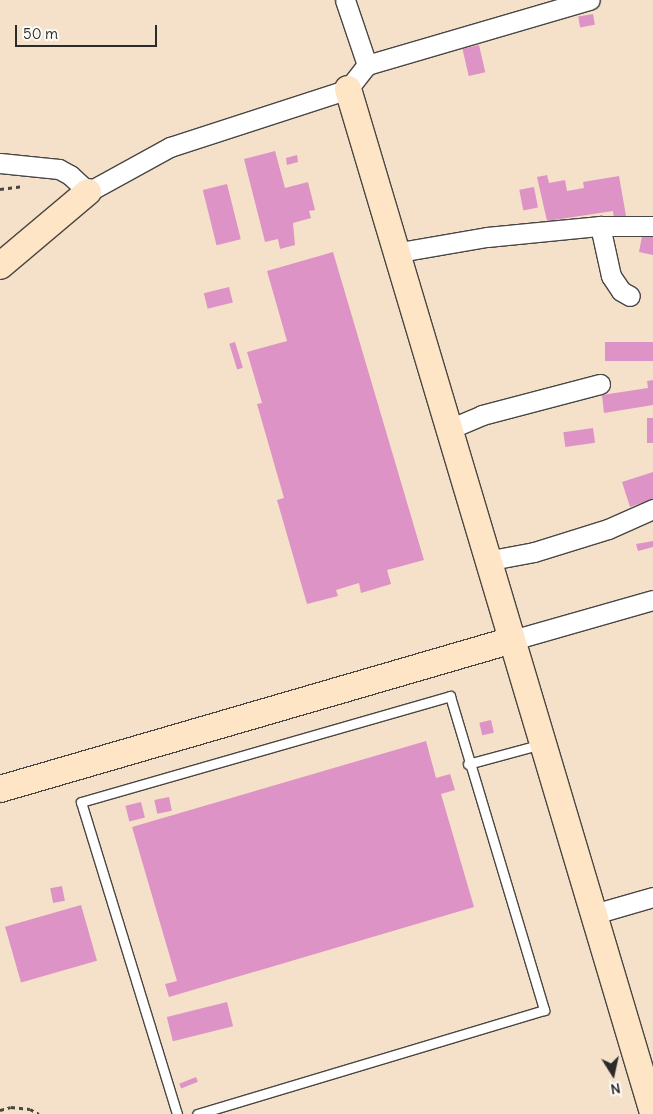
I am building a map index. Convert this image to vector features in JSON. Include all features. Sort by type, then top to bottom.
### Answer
[{"type":"street","points":[[345,0],[367,65]]},
{"type":"street","points":[[0,266],[88,192],[170,147],[348,89],[367,65],[590,0]]},
{"type":"street","points":[[348,89],[394,253],[510,641],[545,744],[653,1113]]},
{"type":"street","points":[[0,162],[59,169],[70,175],[88,192]]},
{"type":"street","points":[[394,253],[486,237],[600,226],[653,226]]},
{"type":"street","points":[[600,226],[611,276],[621,291],[630,296]]},
{"type":"street","points":[[447,430],[482,415],[600,384]]},
{"type":"street","points":[[486,561],[534,552],[608,528],[653,509]]},
{"type":"street","points":[[0,789],[653,600]]},
{"type":"street","points":[[594,914],[653,896]]},
{"type":"lane","points":[[177,1114],[81,802],[450,696],[468,764],[544,1010],[197,1114]]},
{"type":"lane","points":[[468,764],[545,744]]},
{"type":"path","points":[[0,1110],[11,1106],[30,1109],[39,1114]]},
{"type":"building","points":[[593,14],[595,25],[580,27],[578,17]]},
{"type":"building","points":[[479,45],[485,72],[469,76],[462,49]]},
{"type":"building","points":[[275,151],[285,188],[308,182],[315,210],[309,211],[311,218],[293,223],[295,245],[280,249],[278,239],[265,242],[244,159]]},
{"type":"building","points":[[297,155],[298,162],[287,165],[286,158]]},
{"type":"building","points":[[547,175],[549,183],[565,180],[567,191],[584,188],[583,182],[619,176],[626,216],[614,219],[613,211],[547,221],[537,177]]},
{"type":"building","points":[[227,184],[241,239],[217,245],[203,190]]},
{"type":"building","points":[[534,187],[538,208],[523,210],[519,190]]},
{"type":"building","points":[[643,231],[653,233],[653,255],[639,252]]},
{"type":"building","points":[[333,252],[424,560],[387,570],[391,584],[361,593],[359,583],[336,590],[338,596],[307,604],[277,500],[284,498],[257,404],[262,403],[247,352],[287,341],[267,271]]},
{"type":"building","points":[[229,287],[233,303],[208,309],[204,293]]},
{"type":"building","points":[[235,342],[243,368],[237,370],[229,344]]},
{"type":"building","points":[[605,342],[653,342],[653,361],[605,361]]},
{"type":"building","points":[[653,380],[653,405],[604,413],[602,395],[648,388],[647,381]]},
{"type":"building","points":[[647,418],[653,418],[653,443],[647,443]]},
{"type":"building","points":[[593,428],[595,443],[565,447],[563,432]]},
{"type":"building","points":[[653,472],[653,499],[630,507],[622,482]]},
{"type":"building","points":[[653,541],[653,547],[638,551],[636,544]]},
{"type":"building","points":[[491,720],[494,733],[482,735],[479,723]]},
{"type":"building","points":[[426,741],[436,778],[450,774],[455,790],[441,794],[474,907],[169,997],[165,984],[177,981],[132,827]]},
{"type":"building","points":[[169,797],[172,811],[157,814],[154,800]]},
{"type":"building","points":[[141,802],[145,818],[129,821],[125,806]]},
{"type":"building","points":[[62,886],[65,901],[53,903],[50,888]]},
{"type":"building","points":[[81,905],[97,961],[21,983],[5,927]]},
{"type":"building","points":[[227,1002],[233,1026],[173,1041],[167,1017]]},
{"type":"building","points":[[196,1077],[198,1082],[181,1088],[179,1084]]}]
